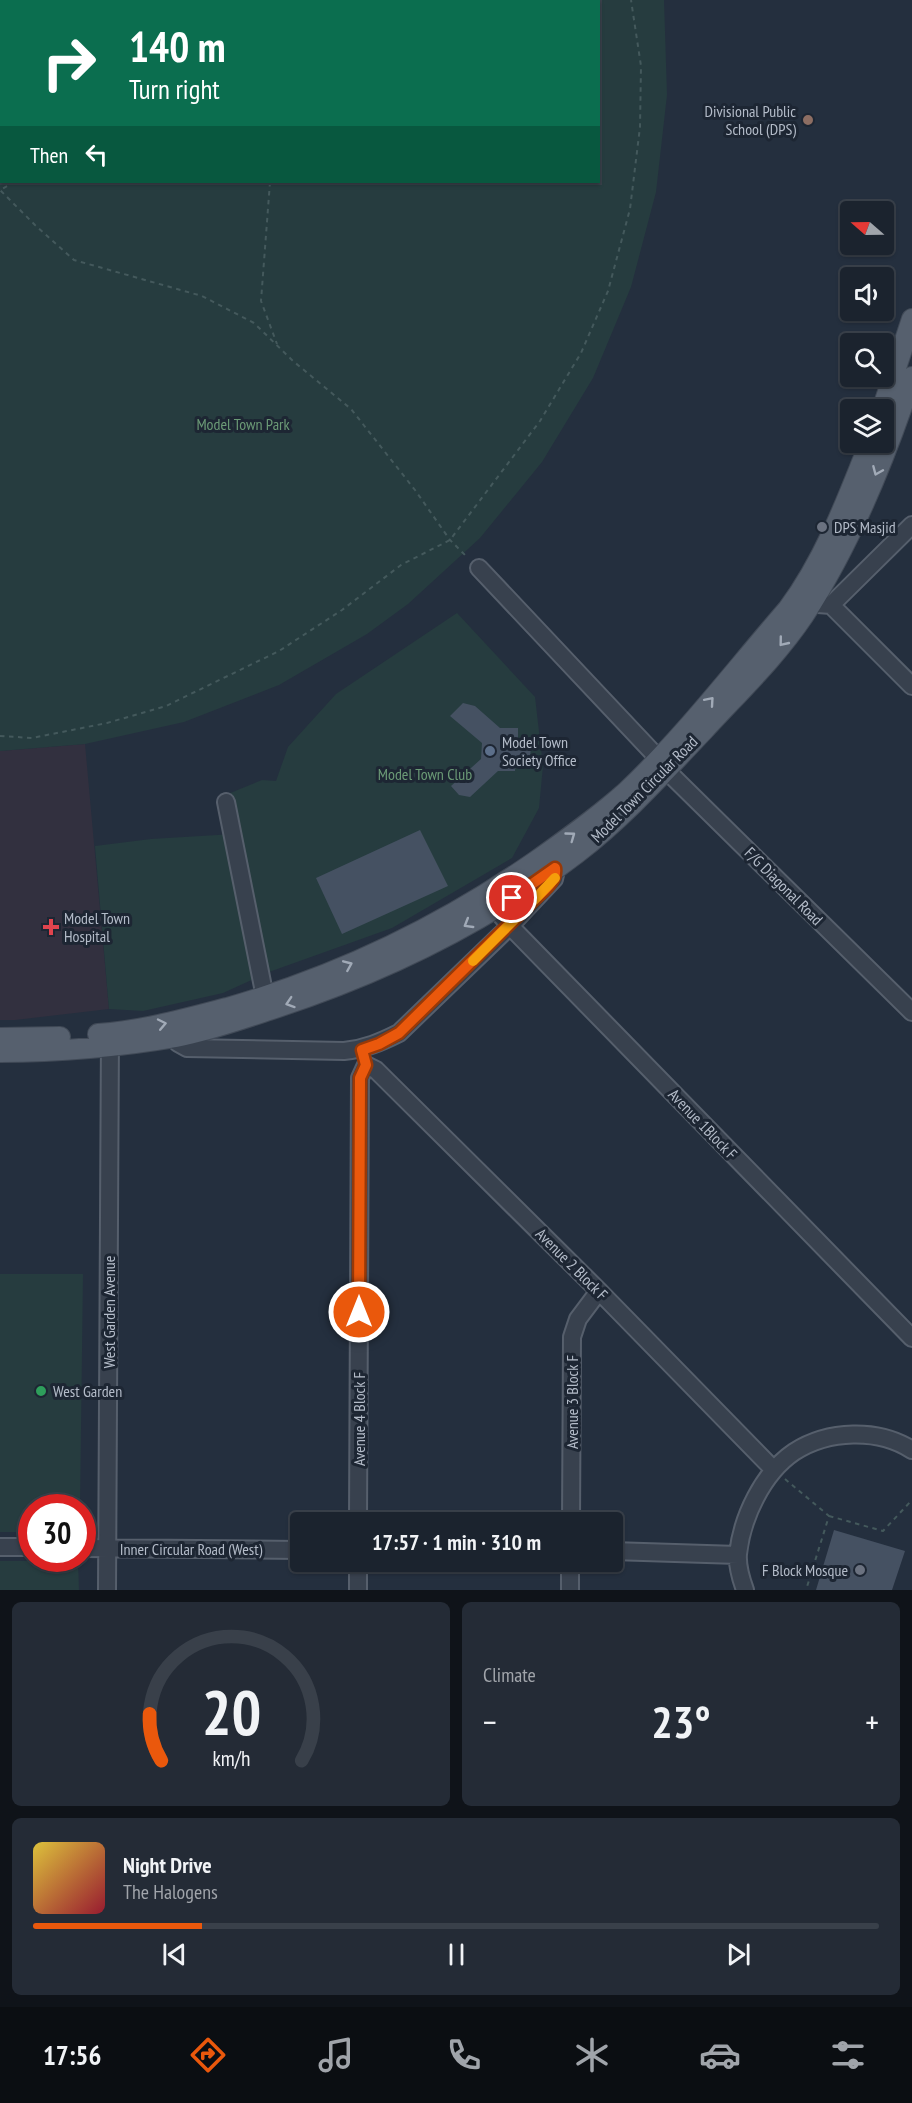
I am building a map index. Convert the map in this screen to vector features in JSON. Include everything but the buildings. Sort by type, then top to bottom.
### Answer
[{"type":"main road","points":[[886,399],[912,319]]},
{"type":"main road","name":"Model Town Circular Road","points":[[0,1052],[38,1052],[110,1040],[266,997],[365,957],[430,927],[551,861],[610,825],[662,764],[780,646],[815,599],[879,468],[912,377]]},
{"type":"main road","name":"Model Town Circular Road","points":[[815,599],[833,532],[865,453]]},
{"type":"main road","name":"Model Town Circular Road","points":[[0,1038],[110,1040],[178,1036],[291,1003],[371,974],[435,944],[529,887],[551,861]]},
{"type":"street","points":[[912,525],[815,599],[912,686]]},
{"type":"street","name":"F/G Diagonal Road","points":[[479,568],[662,764],[912,1012]]},
{"type":"street","points":[[226,802],[266,997]]},
{"type":"street","points":[[178,1036],[178,1043],[187,1048],[364,1057],[379,1044],[399,1033],[510,926],[554,879],[556,875],[551,861]]},
{"type":"street","name":"Avenue 1Block F","points":[[495,908],[912,1338]]},
{"type":"street","name":"West Garden Avenue","points":[[107,1590],[110,1040]]},
{"type":"street","name":"Avenue 2 Block F","points":[[364,1057],[599,1291],[774,1470]]},
{"type":"street","name":"Avenue 4 Block F","points":[[358,1512],[360,1078],[364,1057]]},
{"type":"street","name":"Avenue 3 Block F","points":[[571,1512],[572,1337],[578,1319],[599,1291]]},
{"type":"street","points":[[745,1590],[740,1577],[738,1555],[752,1503],[774,1470],[795,1452],[824,1438],[844,1435],[866,1435],[892,1439],[912,1450]]},
{"type":"street","points":[[0,1547],[18,1547]]},
{"type":"street","name":"Inner Circular Road (West)","points":[[96,1548],[290,1550]]},
{"type":"street","points":[[623,1551],[738,1555]]},
{"type":"street","points":[[358,1572],[358,1590]]},
{"type":"street","points":[[570,1572],[570,1590]]},
{"type":"path","points":[[0,736],[32,738],[107,723],[166,705],[279,651],[342,610],[401,565],[450,540],[540,421],[581,353],[608,291],[630,209],[640,127],[641,66],[631,0]]},
{"type":"path","points":[[13,183],[0,190],[34,225],[74,260],[202,297],[254,323],[278,347],[351,409],[415,490],[450,540],[479,568]]},
{"type":"path","points":[[270,183],[261,301],[278,347]]},
{"type":"path","points":[[774,1470],[829,1516],[883,1531],[912,1500]]},
{"type":"path","points":[[806,1590],[829,1516]]},
{"type":"shaded area","name":"Model Town Hospital","points":[[85,744],[109,1009],[0,1020],[0,751]]},
{"type":"green space","name":"Model Town Park","points":[[600,0],[664,0],[667,95],[656,192],[631,287],[593,378],[542,462],[480,538],[408,604],[367,634],[279,685],[184,722],[85,744],[0,751],[0,183],[600,183]]},
{"type":"green space","name":"Model Town Club","points":[[457,613],[535,697],[543,766],[539,808],[512,858],[392,928],[269,972],[223,993],[143,1011],[109,1009],[95,846],[151,839],[234,834],[218,798],[262,780],[276,781],[288,747],[336,694]]},
{"type":"green space","name":"West Garden","points":[[0,1274],[83,1274],[80,1494],[18,1494],[18,1532],[0,1532]]},
{"type":"green space","points":[[0,1561],[18,1561],[18,1572],[78,1572],[79,1590],[0,1590]]},
{"type":"slow traffic","points":[[473,961],[555,878]]},
{"type":"place","name":"Divisional Public School (DPS)","points":[[808,120]]},
{"type":"place","name":"DPS Masjid","points":[[822,527]]},
{"type":"place","name":"Model Town Society Office","points":[[490,751]]},
{"type":"place","name":"Model Town Hospital","points":[[51,927]]},
{"type":"place","name":"West Garden","points":[[41,1391]]},
{"type":"place","name":"F Block Mosque","points":[[860,1570]]},
{"type":"route","points":[[359,1312],[360,1078],[366,1065],[362,1050],[399,1033],[510,926],[554,879],[555,868],[512,898]]}]
